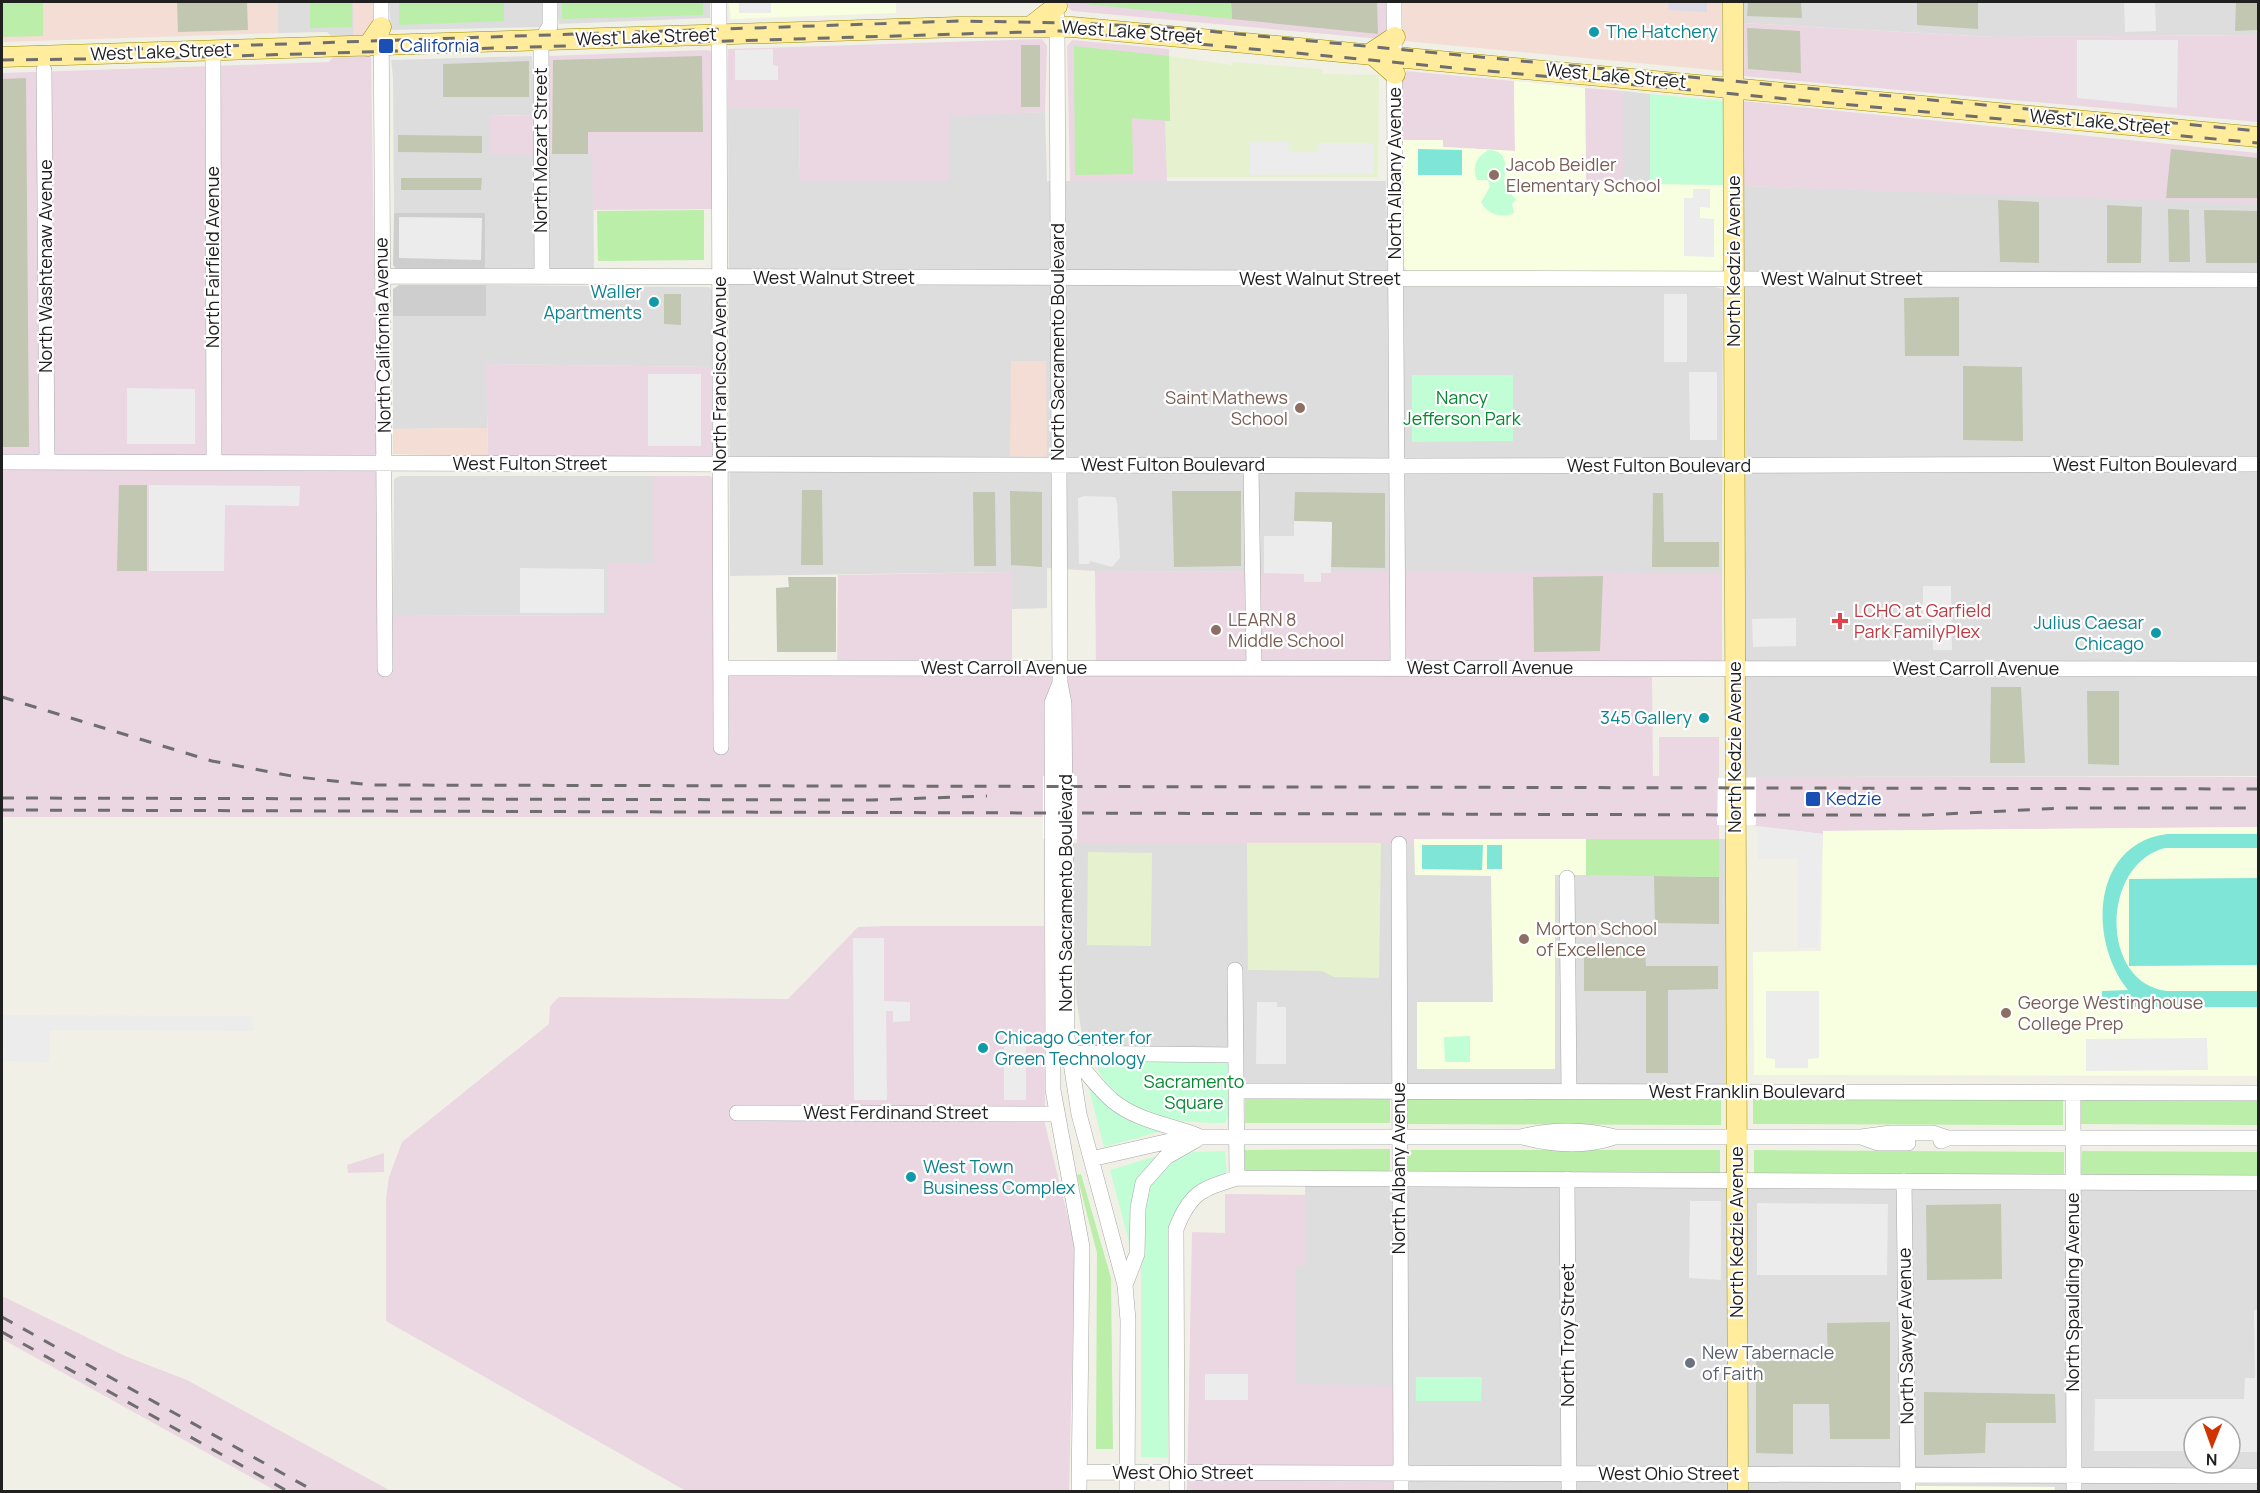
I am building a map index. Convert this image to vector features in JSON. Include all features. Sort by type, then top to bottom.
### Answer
[{"type":"main road","name":"North Kedzie Avenue","points":[[1733,2],[1738,1483]]},
{"type":"main road","points":[[1057,21],[1108,18],[1123,30]]},
{"type":"main road","name":"West Lake Street","points":[[2,57],[44,61],[374,42],[460,43],[550,35],[718,34],[1029,26],[1057,21],[1083,28],[2259,137]]},
{"type":"street","name":"North California Avenue","points":[[381,2],[374,42],[382,276],[385,669]]},
{"type":"street","name":"North Mozart Street","points":[[542,277],[550,2]]},
{"type":"street","name":"North Francisco Avenue","points":[[718,2],[721,747]]},
{"type":"street","name":"North Albany Avenue","points":[[1394,2],[1398,668]]},
{"type":"street","name":"North Sacramento Boulevard","points":[[1057,21],[1060,676],[1065,704],[1066,1006],[1055,1114],[1082,1247],[1079,1491]]},
{"type":"street","name":"North Fairfield Avenue","points":[[213,51],[214,463]]},
{"type":"street","name":"North Washtenaw Avenue","points":[[44,61],[47,462]]},
{"type":"street","name":"West Walnut Street","points":[[382,276],[2259,280]]},
{"type":"street","name":"West Fulton Street","points":[[2,462],[1059,465]]},
{"type":"street","name":"West Fulton Boulevard","points":[[1059,465],[2259,464]]},
{"type":"street","points":[[1251,466],[1254,668]]},
{"type":"street","name":"West Carroll Avenue","points":[[721,668],[1060,676],[1254,668],[2259,669]]},
{"type":"street","name":"North Albany Avenue","points":[[1399,844],[1401,1491]]},
{"type":"street","points":[[1567,878],[1569,1092]]},
{"type":"street","points":[[1236,970],[1237,1178]]},
{"type":"street","name":"North Sacramento Boulevard","points":[[1061,1053],[1125,1285],[1128,1320],[1127,1491]]},
{"type":"street","points":[[1061,1053],[1236,1055]]},
{"type":"street","points":[[1061,1053],[1088,1071],[1101,1090],[1134,1114],[1203,1137]]},
{"type":"street","name":"West Franklin Boulevard","points":[[1236,1091],[2259,1093]]},
{"type":"street","name":"North Spaulding Avenue","points":[[2073,1093],[2074,1491]]},
{"type":"street","name":"West Ferdinand Street","points":[[737,1113],[1055,1114]]},
{"type":"street","points":[[1091,1159],[1174,1140],[1237,1136],[1521,1137],[1542,1143],[1597,1143],[1615,1137],[1861,1137],[1878,1143],[1934,1143],[1948,1138],[2259,1138]]},
{"type":"street","points":[[1125,1285],[1137,1254],[1138,1208],[1143,1183],[1166,1157],[1203,1137]]},
{"type":"street","points":[[1177,1491],[1176,1229],[1184,1209],[1194,1195],[1209,1186],[1237,1178],[2259,1183]]},
{"type":"street","name":"North Troy Street","points":[[1567,1179],[1569,1491]]},
{"type":"street","name":"North Sawyer Avenue","points":[[1904,1181],[1908,1491]]},
{"type":"street","name":"West Ohio Street","points":[[1079,1472],[1569,1474],[1738,1483],[1908,1474],[2259,1476]]},
{"type":"street","points":[[2242,1476],[2242,1491]]},
{"type":"shaded area","points":[[2,2],[278,2],[278,33],[2,42]]},
{"type":"shaded area","points":[[177,2],[247,2],[248,30],[178,32]]},
{"type":"shaded area","points":[[278,2],[353,2],[353,36],[332,37],[327,32],[278,33]]},
{"type":"shaded area","points":[[353,2],[374,2],[374,34],[353,36]]},
{"type":"shaded area","points":[[389,2],[546,2],[543,27],[391,30]]},
{"type":"shaded area","points":[[556,2],[710,2],[710,18],[559,24]]},
{"type":"shaded area","points":[[729,2],[896,2],[896,13],[731,19]]},
{"type":"shaded area","points":[[739,2],[771,2],[771,13],[739,13]]},
{"type":"shaded area","points":[[1068,2],[1387,2],[1388,37],[1381,39],[1072,11],[1068,8]]},
{"type":"shaded area","points":[[1231,2],[1377,2],[1378,34],[1232,19]]},
{"type":"shaded area","points":[[1402,2],[1722,2],[1723,71],[1405,41]]},
{"type":"shaded area","points":[[1669,2],[1707,2],[1707,12],[1668,10]]},
{"type":"shaded area","points":[[1743,2],[2258,2],[2258,35],[1993,37],[1743,23]]},
{"type":"shaded area","points":[[1748,2],[1801,2],[1802,18],[1747,16]]},
{"type":"shaded area","points":[[1917,2],[1978,2],[1978,29],[1917,25]]},
{"type":"shaded area","points":[[2124,2],[2155,2],[2156,31],[2125,32]]},
{"type":"shaded area","points":[[2236,2],[2258,2],[2258,30],[2235,31]]},
{"type":"shaded area","points":[[1743,23],[1993,37],[2258,35],[2258,122],[1743,76]]},
{"type":"shaded area","points":[[1747,28],[1800,31],[1801,73],[1748,69]]},
{"type":"shaded area","points":[[1042,39],[1047,46],[1045,112],[949,116],[949,181],[800,181],[799,108],[728,108],[728,49]]},
{"type":"shaded area","points":[[1072,40],[1169,49],[1170,121],[1166,122],[1167,181],[1070,181],[1067,46]]},
{"type":"shaded area","points":[[2077,40],[2178,40],[2177,108],[2077,98]]},
{"type":"shaded area","points":[[1021,45],[1040,45],[1040,107],[1021,107]]},
{"type":"shaded area","points":[[773,49],[773,65],[778,66],[778,80],[735,80],[735,50]]},
{"type":"shaded area","points":[[712,51],[713,209],[593,210],[592,154],[549,153],[549,56]]},
{"type":"shaded area","points":[[371,56],[379,616],[607,615],[607,564],[654,563],[654,476],[710,476],[714,479],[715,676],[837,673],[838,575],[1012,572],[1012,671],[1096,672],[1095,571],[1722,573],[1722,676],[1652,677],[1653,776],[1659,776],[1659,737],[1719,737],[1719,839],[1415,839],[1414,843],[1077,843],[1076,776],[1043,776],[1043,817],[2,817],[2,73],[329,62],[333,57]]},
{"type":"shaded area","points":[[532,56],[535,115],[489,116],[534,155],[535,267],[534,270],[485,270],[485,213],[394,213],[391,60]]},
{"type":"shaded area","points":[[702,56],[703,132],[588,132],[588,154],[552,154],[553,60]]},
{"type":"shaded area","points":[[1169,56],[1232,65],[1233,62],[1322,69],[1323,74],[1379,75],[1378,177],[1167,177],[1165,121],[1170,121]]},
{"type":"shaded area","points":[[529,61],[529,97],[443,97],[443,64]]},
{"type":"shaded area","points":[[1406,71],[1514,81],[1515,151],[1443,147],[1443,140],[1403,140],[1402,75]]},
{"type":"shaded area","points":[[26,78],[29,447],[2,447],[2,79]]},
{"type":"shaded area","name":"Jacob Beidler Elementary School","points":[[1514,81],[1585,88],[1586,183],[1723,185],[1723,265],[1721,271],[1407,271],[1404,265],[1403,140],[1443,140],[1443,147],[1515,151]]},
{"type":"shaded area","points":[[1585,88],[1623,91],[1623,183],[1586,183]]},
{"type":"shaded area","points":[[1623,91],[1650,94],[1650,184],[1623,183]]},
{"type":"shaded area","points":[[1742,101],[2258,153],[2258,204],[1744,186]]},
{"type":"shaded area","points":[[728,108],[799,108],[800,180],[949,181],[949,115],[1045,112],[1047,181],[1386,181],[1388,287],[1715,287],[1723,289],[1722,574],[1095,571],[1047,568],[1047,608],[1012,609],[1011,572],[730,576]]},
{"type":"shaded area","points":[[535,115],[534,155],[489,154],[489,116]]},
{"type":"shaded area","points":[[398,135],[482,136],[482,153],[398,152]]},
{"type":"shaded area","points":[[1250,142],[1289,142],[1289,152],[1318,152],[1318,143],[1373,143],[1373,174],[1250,175]]},
{"type":"shaded area","points":[[1418,149],[1462,150],[1462,175],[1418,175]]},
{"type":"shaded area","points":[[2171,149],[2258,158],[2258,198],[2166,198]]},
{"type":"shaded area","points":[[549,153],[593,154],[594,270],[550,270],[548,267]]},
{"type":"shaded area","points":[[401,178],[482,178],[481,190],[401,190]]},
{"type":"shaded area","points":[[1744,186],[2258,202],[2258,776],[1746,777]]},
{"type":"shaded area","points":[[1693,189],[1710,189],[1710,208],[1700,207],[1700,218],[1714,219],[1714,257],[1684,256],[1684,198],[1693,198]]},
{"type":"shaded area","points":[[1998,200],[2039,202],[2039,263],[2000,262]]},
{"type":"shaded area","points":[[2107,205],[2142,207],[2141,263],[2107,263]]},
{"type":"shaded area","points":[[2168,209],[2189,210],[2190,262],[2169,262]]},
{"type":"shaded area","points":[[2204,210],[2258,211],[2258,263],[2206,263]]},
{"type":"shaded area","points":[[394,213],[485,213],[485,270],[396,269],[393,265]]},
{"type":"shaded area","points":[[399,217],[482,218],[481,260],[399,258]]},
{"type":"shaded area","points":[[399,285],[486,285],[486,316],[393,316],[393,289]]},
{"type":"shaded area","points":[[486,285],[709,287],[712,290],[713,367],[487,364],[487,428],[393,429],[393,316],[486,316]]},
{"type":"shaded area","points":[[664,294],[681,294],[681,325],[664,324]]},
{"type":"shaded area","points":[[1664,294],[1687,294],[1687,362],[1664,362]]},
{"type":"shaded area","points":[[1959,297],[1959,356],[1905,356],[1904,298]]},
{"type":"shaded area","points":[[1011,361],[1046,361],[1047,453],[1045,457],[1010,456]]},
{"type":"shaded area","points":[[486,364],[713,367],[713,454],[711,457],[488,456]]},
{"type":"shaded area","points":[[1963,366],[2022,367],[2023,441],[1963,440]]},
{"type":"shaded area","points":[[1689,372],[1717,372],[1717,440],[1690,440]]},
{"type":"shaded area","points":[[648,374],[701,374],[701,446],[648,446]]},
{"type":"shaded area","points":[[127,388],[195,389],[195,444],[127,444]]},
{"type":"shaded area","points":[[487,428],[488,456],[393,454],[393,429]]},
{"type":"shaded area","points":[[400,476],[654,476],[654,564],[607,615],[393,616],[394,479]]},
{"type":"shaded area","points":[[119,485],[147,485],[147,571],[117,571]]},
{"type":"shaded area","points":[[149,485],[300,486],[299,506],[225,505],[224,571],[149,571]]},
{"type":"shaded area","points":[[802,490],[822,490],[823,565],[801,565]]},
{"type":"shaded area","points":[[1010,491],[1042,492],[1042,567],[1011,565]]},
{"type":"shaded area","points":[[1172,491],[1241,491],[1241,566],[1174,567]]},
{"type":"shaded area","points":[[973,492],[995,492],[996,566],[974,566]]},
{"type":"shaded area","points":[[1295,492],[1385,493],[1385,568],[1331,567],[1332,522],[1294,521]]},
{"type":"shaded area","points":[[1653,493],[1663,493],[1664,542],[1719,542],[1719,567],[1652,567]]},
{"type":"shaded area","points":[[1084,496],[1115,497],[1117,501],[1120,558],[1112,567],[1090,561],[1089,564],[1079,564],[1078,498]]},
{"type":"shaded area","points":[[1294,521],[1332,522],[1331,573],[1321,573],[1321,582],[1304,582],[1304,574],[1264,573],[1264,536],[1294,536]]},
{"type":"shaded area","points":[[520,568],[604,569],[604,613],[520,613]]},
{"type":"shaded area","points":[[1603,576],[1600,651],[1534,652],[1533,577]]},
{"type":"shaded area","points":[[788,577],[836,577],[836,652],[777,652],[776,588],[789,587]]},
{"type":"shaded area","points":[[1923,586],[1951,586],[1952,650],[1933,650],[1932,619],[1923,619]]},
{"type":"shaded area","points":[[1796,618],[1796,646],[1753,647],[1752,619]]},
{"type":"shaded area","points":[[1991,687],[2021,687],[2025,763],[1990,763]]},
{"type":"shaded area","points":[[2087,691],[2119,691],[2119,765],[2088,764]]},
{"type":"shaded area","points":[[1756,777],[2258,777],[2258,827],[1823,831],[1823,834],[1754,826]]},
{"type":"shaded area","points":[[1757,826],[1823,834],[1818,948],[1798,948],[1797,859],[1758,859]]},
{"type":"shaded area","name":"George Westinghouse College Prep","points":[[2258,827],[2258,1076],[1754,1075],[1753,952],[1821,951],[1823,831]]},
{"type":"shaded area","points":[[2167,834],[2258,834],[2258,848],[2165,848],[2144,858],[2129,876],[2120,898],[2116,923],[2120,946],[2129,968],[2145,983],[2167,991],[2258,991],[2258,1007],[2102,1007],[2102,991],[2128,990],[2115,970],[2107,946],[2103,922],[2104,897],[2111,875],[2123,856],[2142,842]]},
{"type":"shaded area","points":[[1414,839],[1727,839],[1727,1090],[1241,1088],[1242,1054],[1084,1048],[1076,997],[1072,843],[1414,843]]},
{"type":"shaded area","name":"Morton School of Excellence","points":[[1414,839],[1586,839],[1586,875],[1555,875],[1555,1069],[1417,1069],[1417,1002],[1493,1002],[1491,876],[1415,875]]},
{"type":"shaded area","points":[[1247,843],[1381,843],[1379,978],[1334,977],[1322,971],[1248,970]]},
{"type":"shaded area","points":[[1422,845],[1483,845],[1482,870],[1422,869]]},
{"type":"shaded area","points":[[1487,845],[1502,845],[1502,869],[1487,869]]},
{"type":"shaded area","points":[[1088,852],[1152,853],[1151,946],[1087,945]]},
{"type":"shaded area","points":[[1654,876],[1719,877],[1719,924],[1655,923]]},
{"type":"shaded area","points":[[2258,878],[2258,965],[2129,966],[2129,879]]},
{"type":"shaded area","points":[[1044,926],[1045,1124],[1075,1246],[1069,1491],[686,1491],[386,1321],[386,1199],[389,1177],[402,1142],[549,1024],[550,1006],[559,997],[788,999],[858,927]]},
{"type":"shaded area","points":[[853,938],[884,938],[884,1001],[910,1002],[910,1021],[893,1022],[893,1011],[886,1011],[887,1100],[854,1100]]},
{"type":"shaded area","points":[[1584,952],[1645,952],[1646,966],[1718,966],[1718,989],[1668,990],[1668,1073],[1646,1073],[1646,991],[1584,991]]},
{"type":"shaded area","points":[[1766,991],[1819,991],[1819,1058],[1808,1059],[1808,1068],[1775,1068],[1775,1059],[1766,1058]]},
{"type":"shaded area","points":[[1257,1002],[1277,1002],[1277,1007],[1286,1007],[1286,1064],[1256,1064]]},
{"type":"shaded area","points":[[2,1015],[253,1016],[253,1031],[50,1030],[50,1062],[2,1061],[5,1051],[2,1050]]},
{"type":"shaded area","points":[[2207,1038],[2208,1070],[2086,1071],[2086,1039]]},
{"type":"shaded area","points":[[1004,1045],[1026,1045],[1026,1100],[1004,1100]]},
{"type":"shaded area","points":[[384,1153],[384,1172],[348,1173],[347,1165]]},
{"type":"shaded area","points":[[1305,1184],[2258,1189],[2258,1491],[1394,1491],[1296,1384],[1296,1266],[1306,1265]]},
{"type":"shaded area","points":[[1225,1194],[1306,1195],[1306,1266],[1296,1266],[1296,1384],[1394,1386],[1394,1491],[1187,1492],[1192,1232],[1225,1233]]},
{"type":"shaded area","points":[[1690,1201],[1721,1201],[1721,1280],[1689,1278]]},
{"type":"shaded area","points":[[1757,1203],[1888,1204],[1887,1275],[1757,1275]]},
{"type":"shaded area","points":[[2001,1204],[2002,1279],[1927,1280],[1926,1205]]},
{"type":"shaded area","points":[[2,1296],[125,1356],[187,1380],[391,1491],[276,1491],[2,1339]]},
{"type":"shaded area","points":[[2254,1310],[2258,1310],[2258,1452],[2242,1452],[2242,1415],[2182,1415],[2182,1451],[2094,1451],[2095,1399],[2244,1399],[2245,1378],[2255,1378]]},
{"type":"shaded area","points":[[1890,1322],[1890,1439],[1830,1439],[1829,1404],[1793,1404],[1793,1454],[1756,1453],[1756,1361],[1828,1360],[1827,1323]]},
{"type":"shaded area","points":[[1205,1374],[1248,1374],[1248,1400],[1205,1400]]},
{"type":"shaded area","points":[[1924,1392],[2055,1394],[2056,1423],[1986,1423],[1985,1453],[1924,1455]]},
{"type":"shaded area","points":[[1916,1486],[2055,1487],[2054,1491],[1916,1492]]},
{"type":"green space","points":[[2,2],[43,2],[43,36],[2,37]]},
{"type":"green space","points":[[310,2],[352,2],[352,27],[310,28]]},
{"type":"green space","points":[[399,2],[504,2],[504,21],[399,25]]},
{"type":"green space","points":[[562,2],[703,2],[703,15],[562,19]]},
{"type":"green space","points":[[1231,2],[1232,19],[1075,3]]},
{"type":"green space","points":[[1074,46],[1169,56],[1170,121],[1132,118],[1133,174],[1075,175]]},
{"type":"green space","points":[[1650,94],[1724,101],[1723,185],[1650,184]]},
{"type":"green space","points":[[1489,150],[1500,154],[1505,162],[1504,184],[1516,200],[1512,204],[1514,213],[1509,215],[1495,214],[1487,210],[1481,202],[1490,187],[1488,180],[1477,180],[1475,166],[1481,155]]},
{"type":"green space","points":[[704,210],[704,260],[598,261],[597,211]]},
{"type":"green space","name":"Nancy Jefferson Park","points":[[1412,375],[1513,375],[1513,441],[1412,442]]},
{"type":"green space","points":[[1586,839],[1719,839],[1719,877],[1586,875]]},
{"type":"green space","points":[[1470,1036],[1470,1062],[1445,1062],[1444,1037]]},
{"type":"green space","name":"Sacramento Square","points":[[1094,1060],[1228,1060],[1229,1114],[1225,1123],[1205,1123],[1147,1113],[1130,1105],[1115,1094],[1103,1079]]},
{"type":"green space","name":"Sacramento Square","points":[[1088,1085],[1166,1130],[1104,1147]]},
{"type":"green space","points":[[1245,1097],[1390,1097],[1390,1123],[1245,1123]]},
{"type":"green space","points":[[1753,1098],[2063,1099],[2063,1125],[1753,1124]]},
{"type":"green space","points":[[1407,1099],[1721,1100],[1721,1125],[1408,1124]]},
{"type":"green space","points":[[2080,1099],[2258,1099],[2258,1125],[2081,1124]]},
{"type":"green space","points":[[1390,1149],[1390,1174],[1244,1174],[1244,1150]]},
{"type":"green space","points":[[1408,1150],[1720,1150],[1720,1176],[1408,1174]]},
{"type":"green space","points":[[1754,1150],[2064,1152],[2064,1176],[1754,1175]]},
{"type":"green space","name":"Sacramento Square","points":[[1225,1151],[1227,1172],[1191,1190],[1170,1224],[1168,1458],[1141,1457],[1141,1244],[1144,1199],[1153,1177],[1174,1158],[1193,1152]]},
{"type":"green space","points":[[2082,1151],[2258,1152],[2258,1176],[2081,1176]]},
{"type":"green space","name":"Sacramento Square","points":[[1160,1155],[1139,1181],[1132,1253],[1110,1170]]},
{"type":"green space","points":[[1081,1174],[1111,1278],[1113,1449],[1096,1449],[1097,1253],[1077,1175]]},
{"type":"green space","points":[[1416,1377],[1482,1377],[1481,1401],[1416,1401]]},
{"type":"pier","points":[[1043,776],[1077,776],[1077,839],[1043,839]]},
{"type":"pier","points":[[1718,778],[1756,778],[1756,825],[1717,825]]},
{"type":"railway","points":[[107,50],[959,21],[1074,23],[1175,28],[2258,131]]},
{"type":"railway","points":[[2,60],[166,58],[1060,31],[2258,143]]},
{"type":"railway","points":[[2,697],[212,761],[297,777],[373,785],[2258,789]]},
{"type":"railway","points":[[2,798],[872,800],[987,796]]},
{"type":"railway","points":[[2,810],[1926,815],[2063,808],[2258,808]]},
{"type":"railway","points":[[2,1317],[316,1492]]},
{"type":"railway","points":[[2,1332],[289,1492]]},
{"type":"place","name":"The Hatchery","points":[[1594,32]]},
{"type":"place","name":"California","points":[[386,46]]},
{"type":"place","name":"Jacob Beidler Elementary School","points":[[1494,175]]},
{"type":"place","name":"Waller Apartments","points":[[654,302]]},
{"type":"place","name":"Saint Mathews School","points":[[1300,408]]},
{"type":"place","name":"LCHC at Garfield Park FamilyPlex","points":[[1840,621]]},
{"type":"place","name":"LEARN 8 Middle School","points":[[1216,630]]},
{"type":"place","name":"Julius Caesar Chicago","points":[[2156,633]]},
{"type":"place","name":"345 Gallery","points":[[1704,718]]},
{"type":"place","name":"Kedzie","points":[[1813,799]]},
{"type":"place","name":"Morton School of Excellence","points":[[1524,939]]},
{"type":"place","name":"George Westinghouse College Prep","points":[[2006,1013]]},
{"type":"place","name":"Chicago Center for Green Technology","points":[[983,1048]]},
{"type":"place","name":"West Town Business Complex","points":[[911,1177]]},
{"type":"place","name":"New Tabernacle of Faith","points":[[1690,1363]]}]
